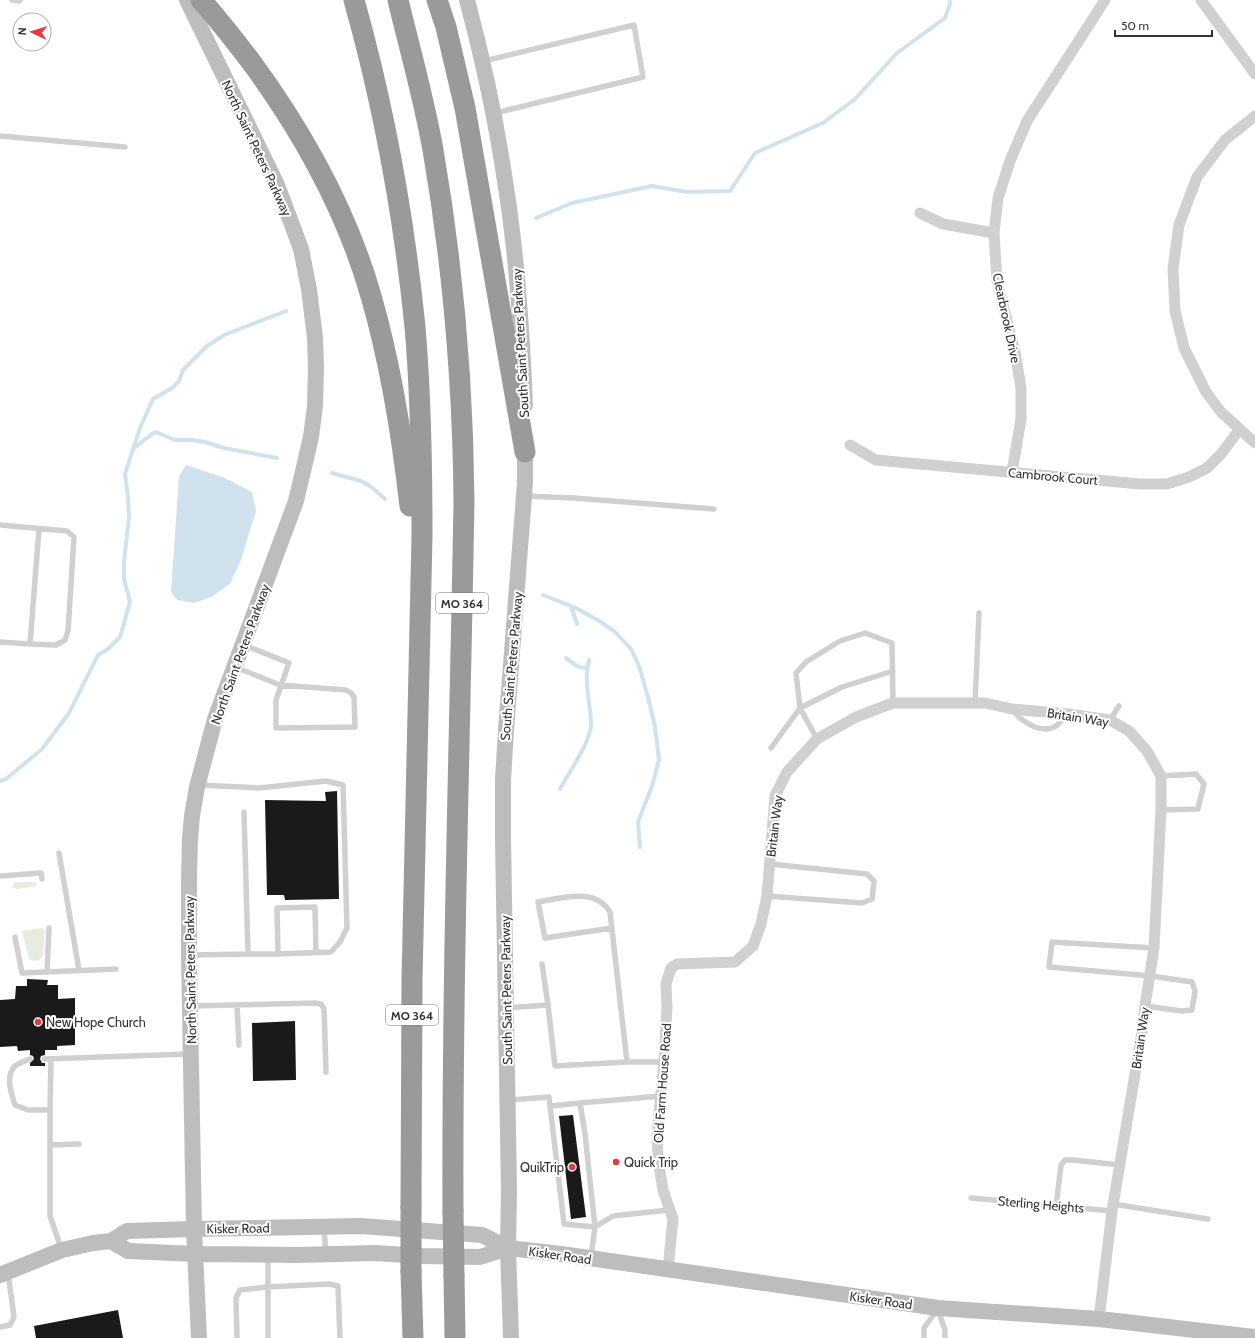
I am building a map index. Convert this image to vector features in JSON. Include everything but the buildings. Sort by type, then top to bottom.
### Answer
[{"type":"highway","points":[[201,0],[238,45],[290,117],[316,163],[356,250],[371,295],[396,400],[405,463],[420,596]]},
{"type":"highway","name":"MO 364","points":[[354,0],[372,69],[386,133],[401,218],[413,312],[420,394],[422,466],[412,980],[411,1272],[413,1338]]},
{"type":"highway","name":"MO 364","points":[[398,0],[416,72],[432,148],[444,223],[454,302],[464,440],[453,1099],[455,1338]]},
{"type":"highway","points":[[437,0],[446,27],[465,108],[526,452]]},
{"type":"main road","name":"North Saint Peters Parkway","points":[[187,0],[277,185],[301,249],[309,289],[315,338],[315,406],[307,460],[296,500],[215,719],[197,785],[190,838],[188,879],[189,955],[194,1229],[199,1338]]},
{"type":"main road","name":"South Saint Peters Parkway","points":[[467,0],[482,62],[506,182],[515,255],[522,347],[526,452],[525,496],[503,780],[509,1190],[508,1248],[511,1338]]},
{"type":"main road","name":"Kisker Road","points":[[4,1274],[62,1250],[92,1243],[111,1241],[128,1231],[361,1226],[482,1235],[508,1248],[554,1253],[938,1308],[1099,1319],[1255,1337]]},
{"type":"main road","name":"Kisker Road","points":[[111,1241],[128,1251],[195,1254],[268,1255],[375,1253],[422,1256],[480,1257],[508,1248]]},
{"type":"street","name":"Clearbrook Drive","points":[[1012,472],[1021,419],[1021,388],[1015,352],[997,281],[994,232],[998,198],[1010,161],[1027,121],[1104,0]]},
{"type":"street","points":[[1201,0],[1255,74]]},
{"type":"street","points":[[1255,116],[1225,140],[1197,177],[1179,225],[1173,268],[1175,310],[1184,348],[1206,392],[1221,412],[1255,443]]},
{"type":"street","points":[[920,213],[943,224],[994,232]]},
{"type":"street","name":"Cambrook Court","points":[[850,445],[876,460],[1140,484],[1167,484],[1189,477],[1207,468],[1239,430]]},
{"type":"street","name":"Britain Way","points":[[671,968],[677,964],[735,962],[753,946],[761,924],[766,896],[775,796],[787,772],[817,740],[856,717],[893,703],[985,703],[1012,709],[1068,714],[1110,720],[1129,731],[1147,751],[1161,776],[1161,810],[1154,948],[1142,1032],[1112,1208],[1099,1319]]},
{"type":"street","name":"Old Farm House Road","points":[[668,1269],[673,1219],[663,1190],[658,1159],[657,1134],[664,1062],[667,1007],[666,984],[671,968]]},
{"type":"lane","points":[[12,0],[20,0]]},
{"type":"lane","points":[[482,62],[634,25],[643,77],[493,114]]},
{"type":"lane","points":[[0,136],[125,147]]},
{"type":"lane","points":[[525,496],[574,498],[714,509]]},
{"type":"lane","points":[[0,525],[67,531],[74,537],[68,630],[65,640],[56,645],[0,642]]},
{"type":"lane","points":[[30,644],[39,529]]},
{"type":"lane","points":[[975,703],[979,613]]},
{"type":"lane","points":[[817,740],[800,708],[796,674],[806,662],[840,641],[865,633],[892,643],[893,703]]},
{"type":"lane","points":[[235,667],[280,684],[346,690],[354,697],[355,727],[276,728],[276,700],[280,684],[289,663],[243,645]]},
{"type":"lane","points":[[771,748],[800,708],[842,687],[893,671]]},
{"type":"lane","points":[[1110,720],[1119,706]]},
{"type":"lane","points":[[1012,709],[1017,716],[1028,724],[1044,729],[1056,727],[1068,714]]},
{"type":"lane","points":[[1161,776],[1196,774],[1204,784],[1198,809],[1161,810]]},
{"type":"lane","points":[[189,955],[330,952],[340,942],[347,928],[344,785],[326,782],[259,788],[197,785]]},
{"type":"lane","points":[[244,812],[248,954]]},
{"type":"lane","points":[[59,853],[79,970]]},
{"type":"lane","points":[[766,896],[862,903],[872,899],[874,881],[867,874],[770,864]]},
{"type":"lane","points":[[0,876],[41,873],[42,879]]},
{"type":"lane","points":[[612,928],[545,938],[538,902],[578,895],[586,896],[602,903],[610,912],[612,928],[627,1062]]},
{"type":"lane","points":[[278,954],[277,908],[315,907],[316,953]]},
{"type":"lane","points":[[47,972],[49,928]]},
{"type":"lane","points":[[15,937],[22,973],[116,969]]},
{"type":"lane","points":[[1145,1006],[1182,1011],[1192,1010],[1195,991],[1192,982],[1151,976],[1049,967],[1052,942],[1154,948]]},
{"type":"lane","points":[[542,964],[555,1066],[627,1062],[664,1062]]},
{"type":"lane","points":[[191,1006],[321,1004],[324,1009],[326,1072]]},
{"type":"lane","points":[[237,1005],[239,1045]]},
{"type":"lane","points":[[506,1008],[548,1005]]},
{"type":"lane","points":[[44,1059],[192,1054]]},
{"type":"lane","points":[[30,1059],[16,1065],[10,1073],[10,1092],[15,1105],[28,1110],[50,1110]]},
{"type":"lane","points":[[51,1059],[50,1216],[62,1250]]},
{"type":"lane","points":[[550,1106],[661,1096]]},
{"type":"lane","points":[[508,1100],[549,1097],[564,1224],[595,1227],[613,1216],[669,1210]]},
{"type":"lane","points":[[580,1103],[585,1134],[595,1227],[591,1259]]},
{"type":"lane","points":[[50,1145],[79,1144]]},
{"type":"lane","points":[[1056,1206],[1061,1164],[1065,1160],[1120,1165]]},
{"type":"lane","name":"Sterling Heights","points":[[971,1198],[1056,1206],[1112,1208],[1208,1219]]},
{"type":"lane","points":[[324,1227],[326,1254]]},
{"type":"lane","points":[[268,1255],[268,1338]]},
{"type":"lane","points":[[0,1327],[10,1325],[14,1317],[4,1274]]},
{"type":"lane","points":[[237,1338],[236,1298],[240,1290],[329,1284],[338,1286],[340,1338]]},
{"type":"lane","points":[[924,1338],[924,1328],[938,1308]]},
{"type":"lane","points":[[938,1308],[945,1330],[945,1338]]},
{"type":"shaded area","points":[[15,882],[35,882],[37,884],[36,886],[17,889],[12,887]]},
{"type":"shaded area","points":[[43,928],[45,931],[43,956],[39,960],[34,961],[29,959],[22,931]]},
{"type":"water","points":[[186,465],[225,478],[252,492],[256,511],[241,560],[230,584],[211,597],[194,603],[177,600],[171,592],[179,476]]},
{"type":"waterway","points":[[536,218],[572,203],[652,186],[687,192],[730,191],[755,153],[823,123],[855,99],[897,53],[945,18],[950,0]]},
{"type":"waterway","points":[[0,781],[6,779],[42,749],[69,713],[98,655],[108,649],[120,637],[130,602],[124,579],[124,562],[129,517],[125,474],[140,428],[153,399],[172,388],[179,381],[183,370],[207,346],[224,335],[286,311]]},
{"type":"waterway","points":[[133,449],[156,432],[175,440],[205,442],[224,448],[277,458]]},
{"type":"waterway","points":[[332,473],[361,481],[370,486],[385,499]]},
{"type":"waterway","points":[[543,595],[576,608],[615,632],[631,649],[639,666],[655,727],[659,760],[652,786],[638,822],[640,847]]},
{"type":"waterway","points":[[571,606],[577,624]]},
{"type":"waterway","points":[[566,658],[578,667],[587,667]]},
{"type":"waterway","points":[[560,789],[583,749],[590,732],[591,717],[587,676],[589,660]]},
{"type":"place","name":"New Hope Church","points":[[38,1022]]},
{"type":"place","name":"Quick Trip","points":[[616,1162]]},
{"type":"place","name":"QuikTrip","points":[[572,1167]]}]
